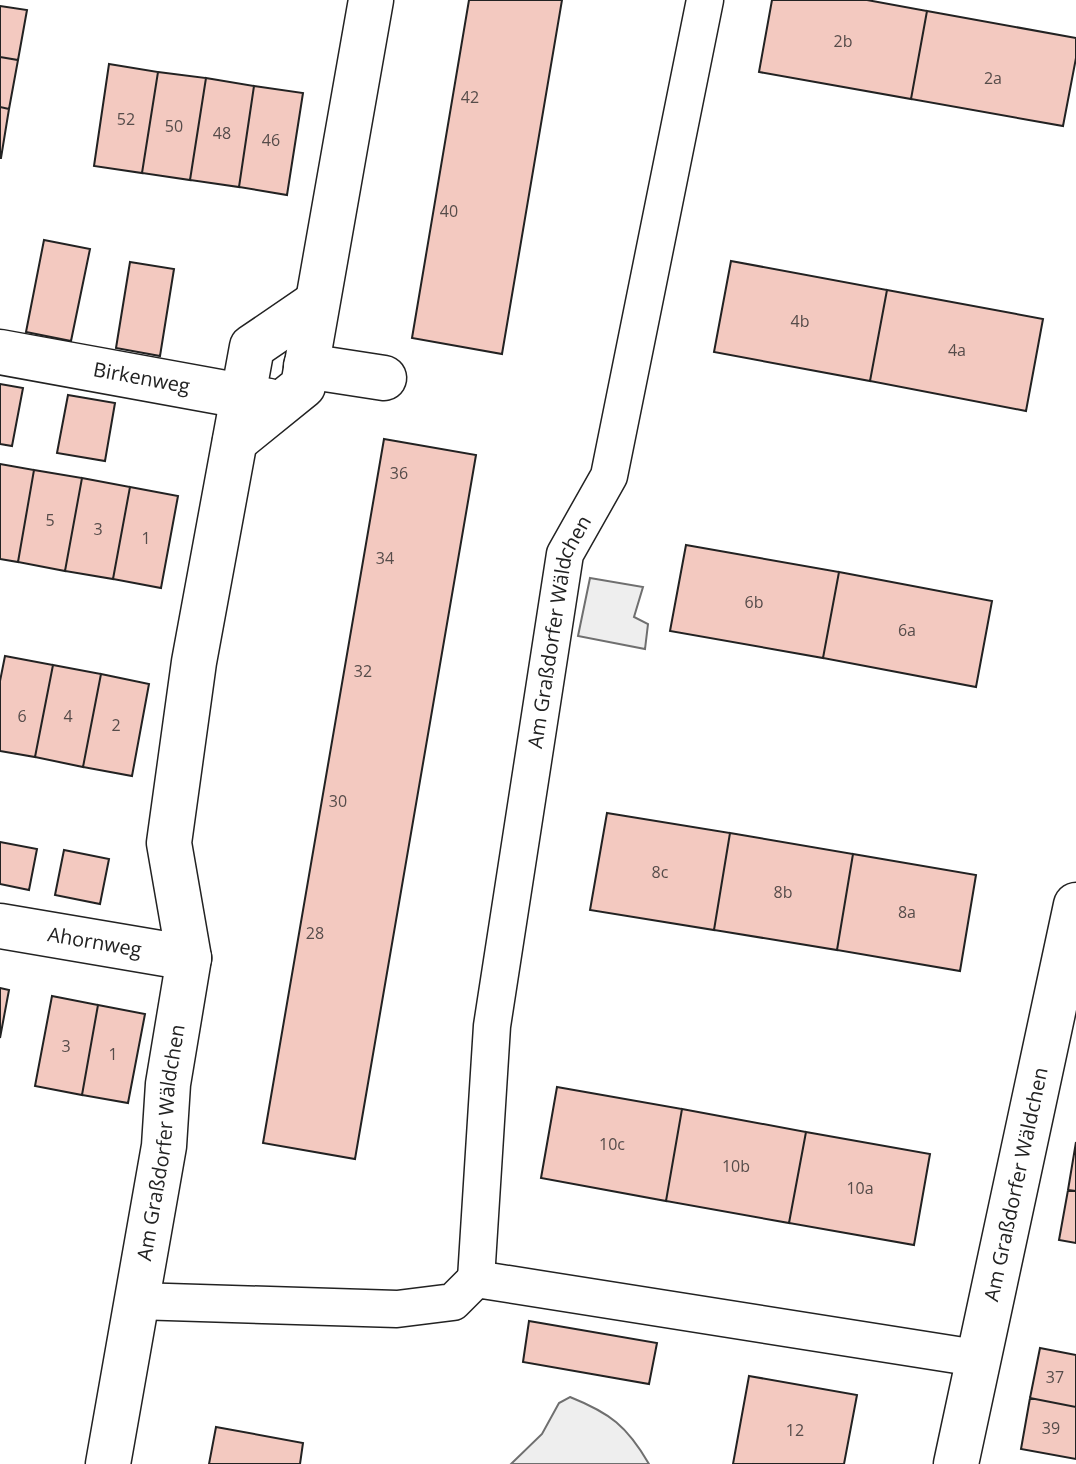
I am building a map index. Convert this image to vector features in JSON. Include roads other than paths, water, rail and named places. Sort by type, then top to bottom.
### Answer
[{"type":"street","name":"Am Graßdorfer Wäldchen","points":[[108,1464],[164,1146],[168,1084],[189,958],[169,843],[194,662],[235,441],[262,399],[303,386],[315,304],[371,0]]},
{"type":"street","name":"Am Graßdorfer Wäldchen","points":[[476,1279],[492,1026],[565,554],[609,476],[705,0]]},
{"type":"street","name":"Am Graßdorfer Wäldchen","points":[[262,399],[252,347],[315,304]]},
{"type":"street","name":"Birkenweg","points":[[0,352],[262,399]]},
{"type":"street","points":[[306,366],[384,378]]},
{"type":"street","name":"Am Graßdorfer Wäldchen","points":[[956,1464],[976,1358],[1076,905]]},
{"type":"street","name":"Ahornweg","points":[[0,926],[189,958]]},
{"type":"street","points":[[136,1301],[397,1309],[453,1302],[476,1279],[976,1358]]}]
